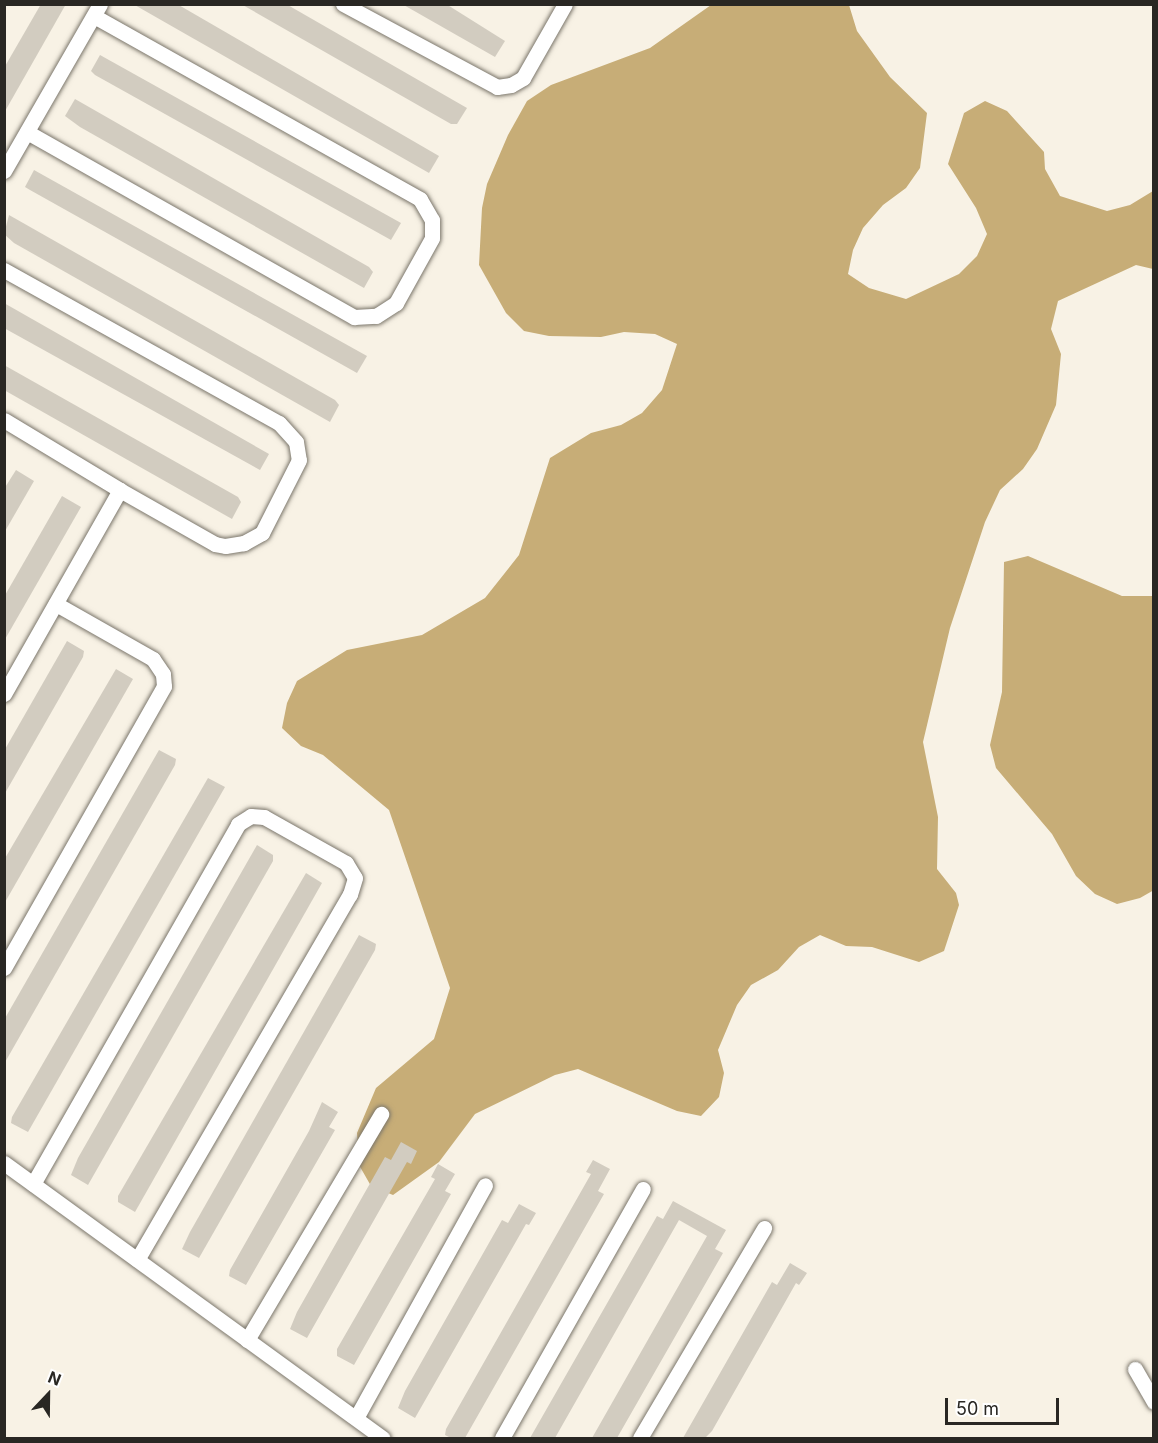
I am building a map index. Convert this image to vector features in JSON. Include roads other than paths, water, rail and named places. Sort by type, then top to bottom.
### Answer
[{"type":"street","points":[[343,4],[497,87],[523,78],[565,4]]},
{"type":"street","points":[[4,171],[97,10],[420,199],[432,220],[432,238],[396,303],[376,316],[354,316],[27,132]]},
{"type":"street","points":[[4,270],[279,423],[292,435],[299,451],[298,469],[262,533],[244,543],[215,544],[6,425]]},
{"type":"street","points":[[4,694],[120,490]]},
{"type":"street","points":[[4,968],[164,686],[163,674],[153,659],[56,604]]},
{"type":"street","points":[[33,1184],[238,824],[251,816],[264,817],[346,863],[355,878],[350,894],[137,1260]]},
{"type":"street","points":[[247,1340],[381,1114]]},
{"type":"street","points":[[4,1163],[382,1438]]},
{"type":"street","points":[[356,1418],[485,1185]]},
{"type":"street","points":[[502,1438],[643,1189]]},
{"type":"street","points":[[640,1438],[764,1228]]},
{"type":"street","points":[[1135,1369],[1154,1402]]}]
